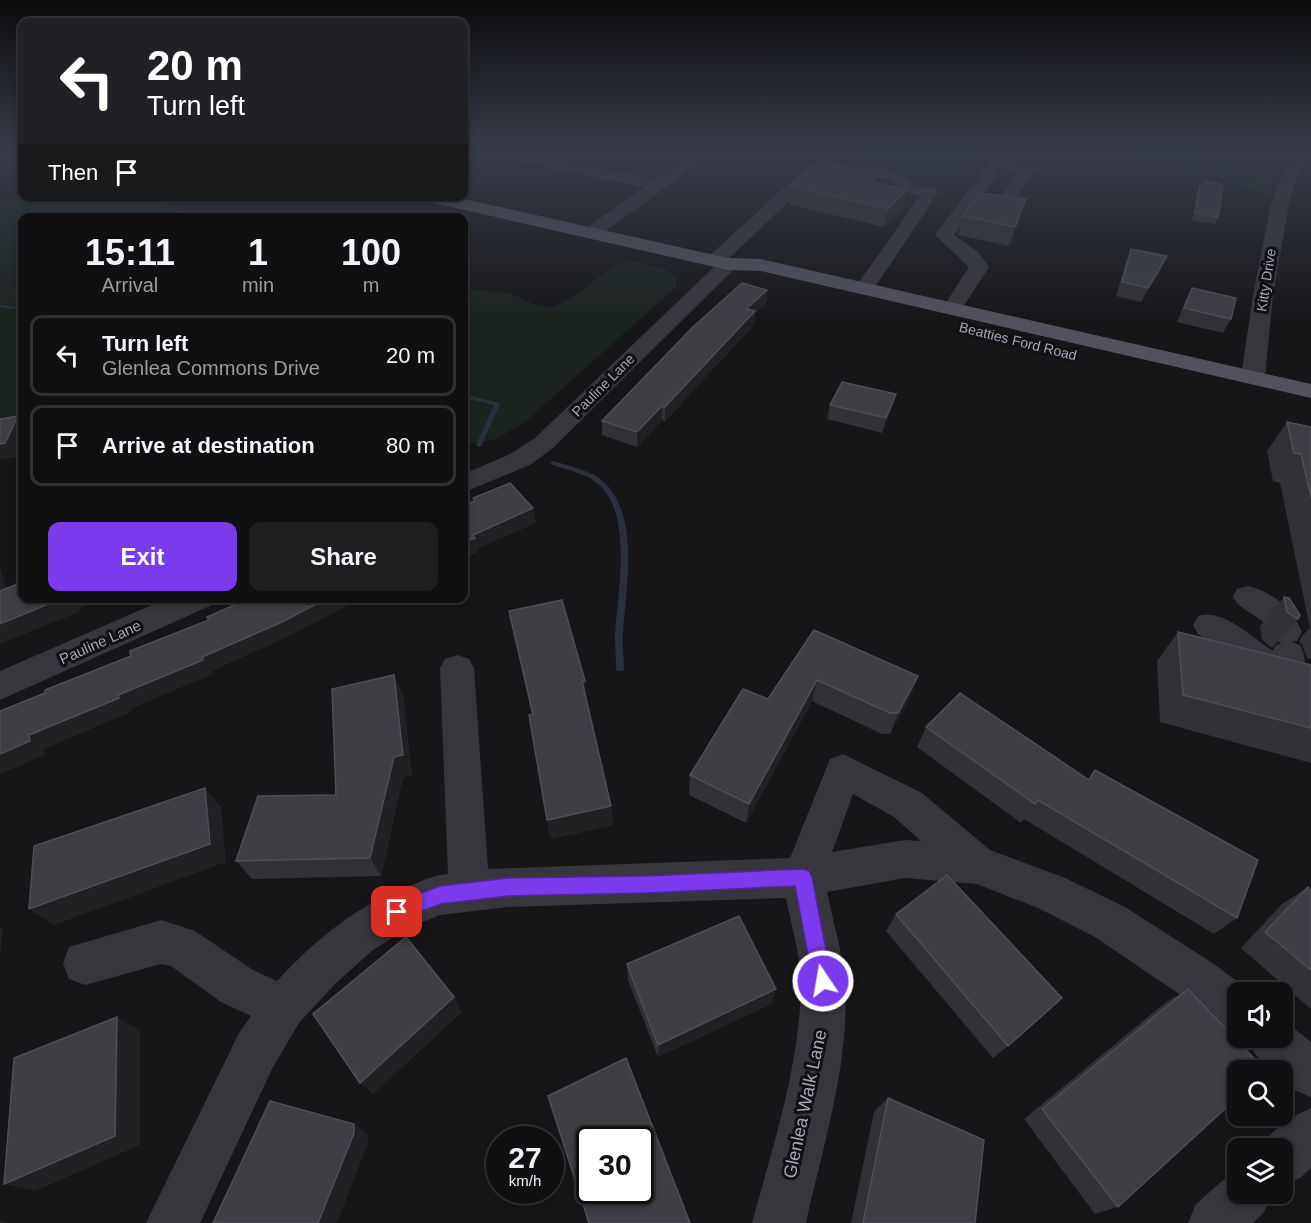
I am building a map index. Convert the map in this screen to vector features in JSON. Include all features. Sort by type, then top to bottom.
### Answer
[{"type":"main road","name":"Beatties Ford Road","points":[[486,209],[721,263],[749,275],[1311,411]]},
{"type":"main road","name":"Beatties Ford Road","points":[[721,263],[761,265],[1311,391]]},
{"type":"street","points":[[592,232],[625,209]]},
{"type":"street","name":"Pauline Lane","points":[[468,482],[521,459],[544,443],[774,209]]},
{"type":"street","points":[[864,288],[918,209]]},
{"type":"street","points":[[952,309],[979,267],[975,258],[952,245],[944,235],[963,209]]},
{"type":"street","name":"Kitty Drive","points":[[1253,377],[1263,295],[1279,209]]},
{"type":"street","points":[[1209,625],[1270,666],[1289,671],[1283,621],[1248,597]]},
{"type":"street","name":"Pauline Lane","points":[[0,686],[189,603]]},
{"type":"street","points":[[457,668],[469,892]]},
{"type":"street","points":[[803,877],[843,770],[908,805],[977,865]]},
{"type":"street","points":[[173,1223],[256,1050],[283,1007],[319,968],[358,935],[397,912],[440,895],[508,887],[803,877],[905,859],[977,865],[1050,892],[1110,922],[1198,980],[1227,1002]]},
{"type":"street","name":"Glenlea Walk Lane","points":[[779,1223],[816,1070],[822,1025],[823,981],[803,877]]},
{"type":"street","points":[[85,963],[160,942],[180,946],[237,987],[283,1007]]},
{"type":"street","points":[[1282,1048],[1311,1073]]},
{"type":"street","points":[[1293,1150],[1311,1133]]},
{"type":"street","points":[[1215,1223],[1235,1204]]},
{"type":"shaded area","points":[[0,209],[183,209],[189,211],[188,213],[18,213],[18,422],[12,420],[0,422]]},
{"type":"shaded area","points":[[631,260],[664,269],[676,277],[676,287],[526,421],[495,440],[468,443],[468,289],[510,293],[535,305],[554,307],[577,294],[614,265]]},
{"type":"building","points":[[968,209],[1022,209],[1015,227],[963,216]]},
{"type":"building","points":[[1196,209],[1219,209],[1218,217],[1195,213]]},
{"type":"building","points":[[1131,249],[1167,256],[1148,288],[1122,282]]},
{"type":"building","points":[[742,283],[767,290],[746,309],[755,311],[665,407],[662,406],[637,432],[602,421],[693,327]]},
{"type":"building","points":[[1192,288],[1236,298],[1231,319],[1184,308]]},
{"type":"building","points":[[842,382],[896,394],[886,418],[830,405]]},
{"type":"building","points":[[18,416],[5,443],[0,444],[0,419]]},
{"type":"building","points":[[1287,422],[1311,427],[1311,497],[1301,454],[1294,453]]},
{"type":"building","points":[[510,483],[533,508],[473,535],[475,538],[468,541],[468,504],[475,501],[473,498]]},
{"type":"building","points":[[18,584],[18,603],[51,603],[0,624],[0,591]]},
{"type":"building","points":[[1284,597],[1289,598],[1300,615],[1298,619],[1287,612]]},
{"type":"building","points":[[562,600],[585,681],[582,681],[611,806],[547,820],[529,715],[533,714],[509,611]]},
{"type":"building","points":[[239,603],[318,603],[282,622],[202,657],[203,660],[29,735],[30,741],[0,754],[0,711],[45,693],[45,690],[131,656],[130,651],[209,620],[207,617]]},
{"type":"building","points":[[814,630],[918,676],[898,713],[890,713],[817,680],[749,804],[690,775],[743,689],[768,699]]},
{"type":"building","points":[[1178,632],[1311,665],[1311,728],[1183,695]]},
{"type":"building","points":[[394,675],[403,755],[394,757],[370,858],[236,861],[258,796],[336,795],[332,689]]},
{"type":"building","points":[[960,693],[1089,780],[1095,770],[1258,860],[1237,918],[1038,800],[1035,804],[926,727]]},
{"type":"building","points":[[205,788],[210,844],[29,909],[34,846]]},
{"type":"building","points":[[947,875],[1062,998],[1008,1046],[896,914]]},
{"type":"building","points":[[1308,887],[1311,890],[1311,970],[1265,932]]},
{"type":"building","points":[[739,916],[776,989],[658,1045],[627,964]]},
{"type":"building","points":[[406,937],[454,997],[360,1083],[313,1014]]},
{"type":"building","points":[[1188,989],[1227,1030],[1227,1048],[1244,1048],[1256,1060],[1227,1060],[1227,1107],[1118,1207],[1042,1109]]},
{"type":"building","points":[[117,1017],[115,1136],[4,1184],[14,1058]]},
{"type":"building","points":[[626,1058],[652,1126],[576,1126],[576,1183],[564,1146],[564,1126],[558,1126],[548,1096]]},
{"type":"building","points":[[888,1098],[984,1140],[975,1223],[863,1223]]},
{"type":"building","points":[[270,1101],[354,1124],[354,1133],[318,1223],[213,1223]]},
{"type":"building","points":[[654,1130],[690,1223],[589,1223],[583,1204],[654,1204]]},
{"type":"waterway","points":[[0,306],[18,308]]},
{"type":"waterway","points":[[468,397],[497,404],[479,445]]},
{"type":"waterway","points":[[553,463],[600,482],[611,494],[618,511],[624,553],[619,638],[620,669]]},
{"type":"route","points":[[397,912],[440,895],[508,887],[803,877],[810,923],[823,981]]}]
